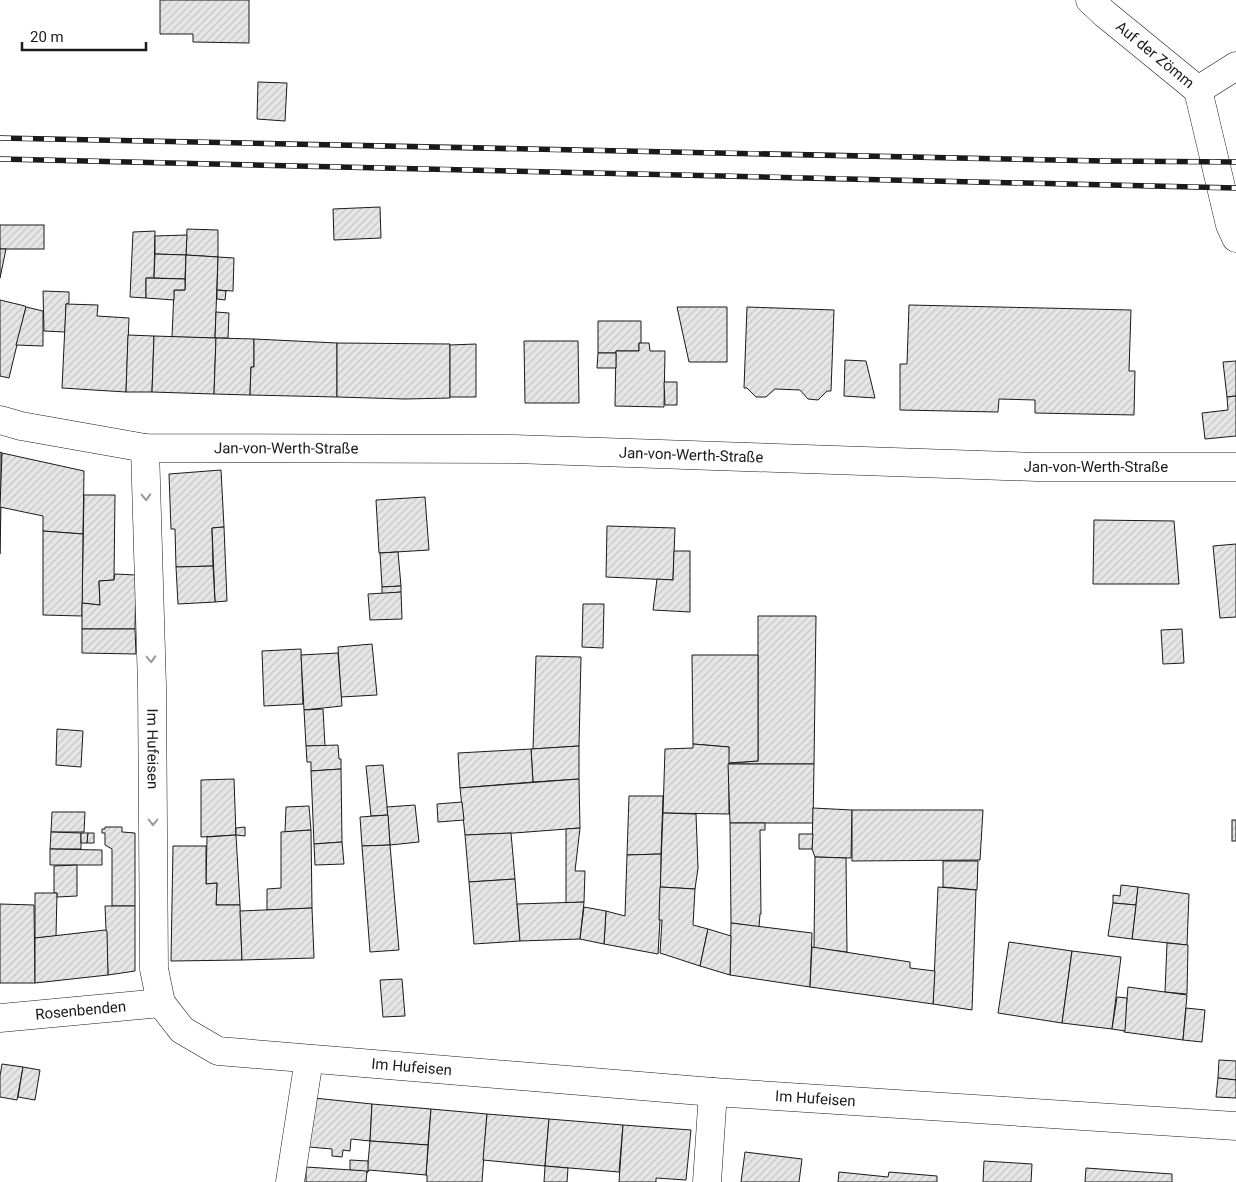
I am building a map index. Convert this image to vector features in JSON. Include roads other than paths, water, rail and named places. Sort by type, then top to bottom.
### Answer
[{"type":"street","name":"Auf der Zömm","points":[[1090,0],[1198,90]]},
{"type":"street","points":[[1236,66],[1198,90],[1230,225],[1236,238]]},
{"type":"street","name":"Jan-von-Werth-Straße","points":[[11,423],[144,448],[514,449],[1036,467],[1236,467]]},
{"type":"street","name":"Im Hufeisen","points":[[144,448],[152,686],[154,969],[162,1003],[182,1030],[218,1051],[713,1092],[1236,1126]]},
{"type":"street","name":"Rosenbenden","points":[[0,1018],[162,1003]]},
{"type":"street","points":[[290,1182],[309,1059]]},
{"type":"street","points":[[707,1182],[713,1092]]},
{"type":"railway","points":[[0,138],[1104,161],[1236,162]]},
{"type":"railway","points":[[0,159],[1236,188]]}]
